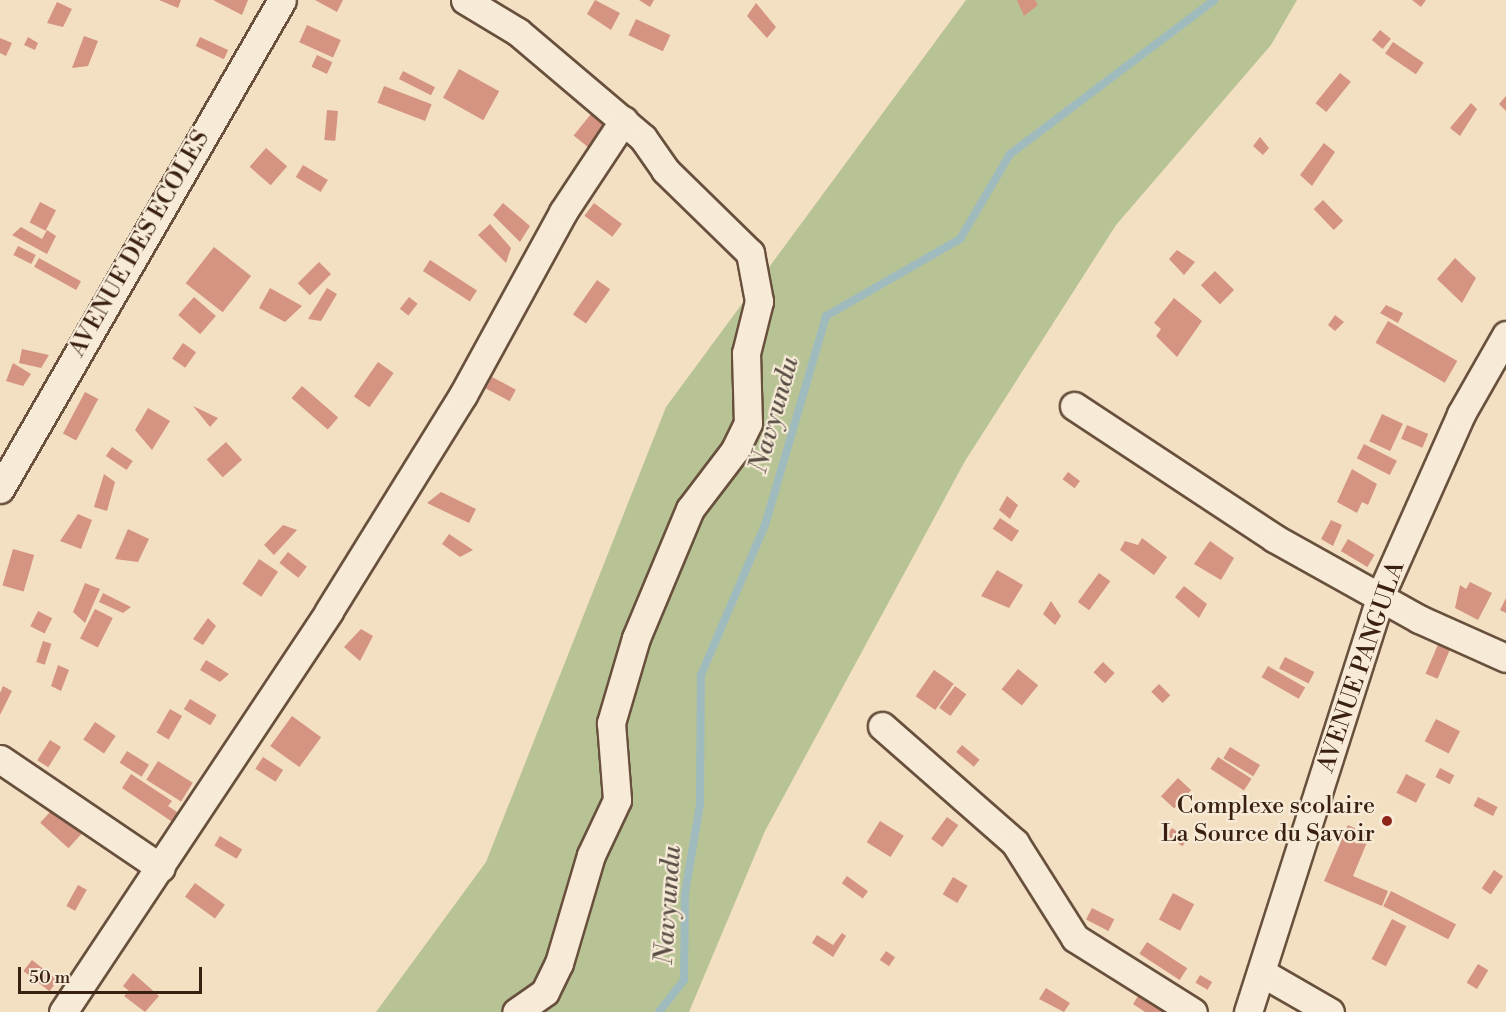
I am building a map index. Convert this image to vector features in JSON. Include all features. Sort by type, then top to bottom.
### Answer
[{"type":"street","name":"AVENUE DES ECOLES","points":[[3,474],[282,0]]},
{"type":"street","points":[[465,0],[518,32],[624,120],[665,170],[750,253],[759,301],[746,353],[752,405],[735,450],[690,509],[636,638],[611,723],[617,800],[591,855],[559,963],[545,992],[516,1012]]},
{"type":"street","points":[[63,1012],[161,868],[457,405],[563,212],[624,120]]},
{"type":"street","name":"AVENUE PANGULA","points":[[1248,1012],[1264,974],[1381,594],[1461,414],[1506,335]]},
{"type":"street","points":[[1074,406],[1274,538],[1381,594],[1419,619],[1506,658]]},
{"type":"street","points":[[882,726],[1015,843],[1075,938],[1193,1012]]},
{"type":"street","points":[[0,759],[161,868]]},
{"type":"street","points":[[1264,974],[1330,1012]]},
{"type":"green space","points":[[966,0],[1297,0],[1271,45],[1116,225],[965,461],[765,831],[689,1012],[376,1012],[486,862],[666,407]]},
{"type":"building","points":[[159,0],[181,0],[178,8]]},
{"type":"building","points":[[213,0],[248,0],[242,15]]},
{"type":"building","points":[[315,0],[343,0],[337,12]]},
{"type":"building","points":[[595,0],[620,13],[611,30],[587,14]]},
{"type":"building","points":[[639,0],[654,0],[650,7]]},
{"type":"building","points":[[1017,0],[1035,0],[1038,5],[1024,16]]},
{"type":"building","points":[[1412,0],[1426,0],[1421,7]]},
{"type":"building","points":[[57,2],[72,9],[63,27],[47,23]]},
{"type":"building","points":[[756,3],[776,27],[767,38],[747,16]]},
{"type":"building","points":[[636,19],[670,35],[663,51],[628,35]]},
{"type":"building","points":[[307,25],[341,40],[333,57],[299,42]]},
{"type":"building","points":[[1380,30],[1391,39],[1383,49],[1372,40]]},
{"type":"building","points":[[84,36],[98,41],[88,66],[72,68]]},
{"type":"building","points":[[28,37],[38,43],[35,50],[24,45]]},
{"type":"building","points":[[200,37],[228,50],[224,59],[196,46]]},
{"type":"building","points":[[0,38],[12,43],[6,56],[0,53]]},
{"type":"building","points":[[1393,42],[1424,63],[1416,74],[1385,54]]},
{"type":"building","points":[[317,55],[332,62],[327,74],[312,67]]},
{"type":"building","points":[[459,69],[499,91],[483,120],[443,98]]},
{"type":"building","points":[[403,71],[435,87],[431,95],[399,79]]},
{"type":"building","points":[[1340,73],[1351,82],[1326,112],[1315,103]]},
{"type":"building","points":[[384,86],[432,104],[425,121],[378,103]]},
{"type":"building","points":[[1506,96],[1506,111],[1499,104]]},
{"type":"building","points":[[1471,103],[1477,109],[1460,136],[1450,128]]},
{"type":"building","points":[[595,109],[616,126],[595,152],[574,135]]},
{"type":"building","points":[[327,110],[338,111],[335,141],[324,140]]},
{"type":"building","points":[[1260,137],[1269,148],[1263,155],[1253,146]]},
{"type":"building","points":[[1324,143],[1335,152],[1312,186],[1300,175]]},
{"type":"building","points":[[266,148],[287,166],[271,185],[250,167]]},
{"type":"building","points":[[303,165],[328,180],[321,192],[296,177]]},
{"type":"building","points":[[1323,200],[1343,221],[1334,230],[1314,209]]},
{"type":"building","points":[[40,202],[56,210],[46,231],[30,222]]},
{"type":"building","points":[[503,203],[530,226],[520,242],[493,215]]},
{"type":"building","points":[[594,203],[622,224],[612,237],[584,216]]},
{"type":"building","points":[[490,224],[511,248],[506,263],[478,235]]},
{"type":"building","points":[[21,227],[42,239],[47,230],[56,236],[47,254],[12,235]]},
{"type":"building","points":[[18,246],[36,255],[31,264],[13,255]]},
{"type":"building","points":[[214,247],[251,276],[223,312],[186,283]]},
{"type":"building","points":[[1177,250],[1195,262],[1184,275],[1169,259]]},
{"type":"building","points":[[39,258],[81,281],[76,290],[34,267]]},
{"type":"building","points":[[1455,258],[1476,278],[1462,303],[1437,279]]},
{"type":"building","points":[[430,260],[477,290],[470,301],[423,271]]},
{"type":"building","points":[[319,262],[331,274],[310,295],[298,283]]},
{"type":"building","points":[[1215,271],[1234,290],[1220,304],[1201,285]]},
{"type":"building","points":[[597,280],[610,289],[586,324],[573,314]]},
{"type":"building","points":[[270,288],[302,306],[285,322],[259,308]]},
{"type":"building","points":[[327,288],[337,294],[321,321],[308,319]]},
{"type":"building","points":[[194,297],[216,316],[200,334],[178,315]]},
{"type":"building","points":[[409,297],[418,304],[408,316],[400,309]]},
{"type":"building","points":[[1174,298],[1202,321],[1177,357],[1156,336],[1161,329],[1154,323]]},
{"type":"building","points":[[1386,305],[1403,313],[1398,323],[1380,313]]},
{"type":"building","points":[[1335,315],[1344,322],[1335,331],[1328,325]]},
{"type":"building","points":[[1388,321],[1457,361],[1445,383],[1376,343]]},
{"type":"building","points":[[183,343],[196,352],[185,368],[172,359]]},
{"type":"building","points":[[22,349],[49,355],[41,368],[19,363]]},
{"type":"building","points":[[378,362],[394,373],[369,407],[354,396]]},
{"type":"building","points":[[13,363],[31,374],[23,386],[6,381]]},
{"type":"building","points":[[492,377],[516,390],[510,401],[486,388]]},
{"type":"building","points":[[302,386],[338,417],[328,430],[292,398]]},
{"type":"building","points":[[85,392],[98,399],[76,441],[63,433]]},
{"type":"building","points":[[193,406],[218,418],[210,427]]},
{"type":"building","points":[[148,408],[170,421],[152,450],[135,430]]},
{"type":"building","points":[[1382,414],[1403,424],[1390,451],[1369,441]]},
{"type":"building","points":[[1407,425],[1428,434],[1422,448],[1401,439]]},
{"type":"building","points":[[226,442],[242,460],[223,477],[207,459]]},
{"type":"building","points":[[1364,444],[1397,461],[1390,475],[1357,458]]},
{"type":"building","points":[[112,447],[133,461],[127,470],[106,456]]},
{"type":"building","points":[[1352,469],[1377,484],[1368,505],[1362,502],[1357,513],[1337,502]]},
{"type":"building","points":[[1068,472],[1080,481],[1075,488],[1063,479]]},
{"type":"building","points":[[104,474],[115,482],[107,511],[94,507]]},
{"type":"building","points":[[441,492],[476,509],[469,523],[427,503]]},
{"type":"building","points":[[1007,496],[1018,505],[1010,519],[999,510]]},
{"type":"building","points":[[78,514],[92,520],[81,549],[60,541]]},
{"type":"building","points":[[1000,518],[1019,531],[1012,542],[993,529]]},
{"type":"building","points":[[1331,520],[1342,525],[1333,546],[1321,539]]},
{"type":"building","points":[[283,525],[297,530],[274,555],[264,545]]},
{"type":"building","points":[[128,529],[149,539],[138,562],[115,559]]},
{"type":"building","points":[[449,534],[473,550],[460,557],[442,544]]},
{"type":"building","points":[[1142,538],[1167,557],[1154,575],[1120,550],[1125,541],[1138,545]]},
{"type":"building","points":[[1348,539],[1375,555],[1367,567],[1341,551]]},
{"type":"building","points":[[1210,541],[1234,558],[1221,580],[1194,564]]},
{"type":"building","points":[[13,549],[34,555],[24,592],[3,586]]},
{"type":"building","points":[[288,552],[307,567],[298,578],[279,563]]},
{"type":"building","points":[[259,559],[278,572],[261,597],[242,584]]},
{"type":"building","points":[[997,570],[1023,585],[1009,608],[981,596]]},
{"type":"building","points":[[1099,573],[1110,581],[1089,610],[1078,602]]},
{"type":"building","points":[[1470,582],[1492,593],[1478,620],[1455,608],[1460,585],[1466,589]]},
{"type":"building","points":[[85,583],[100,589],[85,623],[73,612]]},
{"type":"building","points":[[1184,586],[1207,604],[1199,618],[1175,597]]},
{"type":"building","points":[[103,593],[131,607],[123,613],[99,602]]},
{"type":"building","points":[[1506,598],[1506,613],[1500,610]]},
{"type":"building","points":[[1051,601],[1061,616],[1055,625],[1043,614]]},
{"type":"building","points":[[95,609],[113,618],[98,647],[80,638]]},
{"type":"building","points":[[38,611],[52,618],[45,633],[30,626]]},
{"type":"building","points":[[208,618],[216,626],[203,645],[193,639]]},
{"type":"building","points":[[361,629],[373,636],[360,661],[344,647]]},
{"type":"building","points":[[1442,635],[1454,640],[1438,679],[1426,674]]},
{"type":"building","points":[[43,641],[52,644],[45,665],[36,662]]},
{"type":"building","points":[[1285,657],[1314,672],[1309,684],[1279,669]]},
{"type":"building","points":[[206,660],[229,674],[220,682],[200,670]]},
{"type":"building","points":[[1103,662],[1115,673],[1105,683],[1093,672]]},
{"type":"building","points":[[58,665],[69,670],[61,691],[51,686]]},
{"type":"building","points":[[1268,666],[1305,688],[1299,699],[1262,677]]},
{"type":"building","points":[[1018,669],[1038,685],[1022,706],[1002,689]]},
{"type":"building","points":[[934,670],[954,684],[935,710],[916,696]]},
{"type":"building","points":[[1159,684],[1170,695],[1163,703],[1151,692]]},
{"type":"building","points":[[3,686],[12,691],[0,715],[0,693]]},
{"type":"building","points":[[955,686],[966,694],[950,716],[939,708]]},
{"type":"building","points":[[190,699],[217,715],[210,725],[184,709]]},
{"type":"building","points":[[170,709],[182,716],[169,739],[156,732]]},
{"type":"building","points":[[292,716],[321,737],[299,767],[270,746]]},
{"type":"building","points":[[1436,719],[1460,731],[1449,754],[1425,741]]},
{"type":"building","points":[[95,722],[116,736],[104,753],[83,739]]},
{"type":"building","points":[[50,740],[61,747],[48,767],[37,760]]},
{"type":"building","points":[[962,745],[980,760],[974,767],[956,752]]},
{"type":"building","points":[[1230,747],[1260,765],[1253,776],[1223,758]]},
{"type":"building","points":[[127,751],[149,765],[142,777],[120,763]]},
{"type":"building","points":[[263,757],[283,770],[276,782],[255,769]]},
{"type":"building","points":[[1218,757],[1252,779],[1244,791],[1210,769]]},
{"type":"building","points":[[158,761],[193,783],[181,801],[146,780]]},
{"type":"building","points":[[1440,768],[1454,775],[1450,784],[1435,777]]},
{"type":"building","points":[[131,774],[172,801],[168,806],[180,814],[174,823],[122,788]]},
{"type":"building","points":[[1406,774],[1426,784],[1416,803],[1396,793]]},
{"type":"building","points":[[1178,778],[1191,790],[1174,809],[1161,796]]},
{"type":"building","points":[[1478,797],[1498,807],[1493,816],[1473,806]]},
{"type":"building","points":[[59,802],[87,827],[69,848],[40,823]]},
{"type":"building","points":[[947,817],[958,825],[942,847],[931,839]]},
{"type":"building","points":[[880,821],[904,836],[890,857],[867,842]]},
{"type":"building","points":[[1348,825],[1370,835],[1353,876],[1388,891],[1382,906],[1324,881]]},
{"type":"building","points":[[1172,828],[1188,839],[1182,846],[1167,835]]},
{"type":"building","points":[[220,836],[242,849],[237,859],[214,845]]},
{"type":"building","points":[[1494,870],[1503,876],[1491,894],[1482,888]]},
{"type":"building","points":[[847,876],[868,891],[863,899],[842,883]]},
{"type":"building","points":[[953,877],[968,886],[957,903],[943,894]]},
{"type":"building","points":[[195,883],[225,905],[215,919],[185,897]]},
{"type":"building","points":[[78,885],[87,890],[75,911],[66,906]]},
{"type":"building","points":[[1391,891],[1456,924],[1448,939],[1383,906]]},
{"type":"building","points":[[1173,893],[1194,904],[1180,931],[1159,919]]},
{"type":"building","points":[[1092,908],[1114,919],[1108,931],[1086,920]]},
{"type":"building","points":[[1392,919],[1406,926],[1386,966],[1372,959]]},
{"type":"building","points":[[842,933],[846,936],[833,957],[812,943],[817,935],[833,945]]},
{"type":"building","points":[[1147,942],[1187,968],[1180,980],[1139,954]]},
{"type":"building","points":[[886,951],[895,957],[889,966],[880,960]]},
{"type":"building","points":[[32,960],[58,980],[49,991],[23,971]]},
{"type":"building","points":[[1478,964],[1488,970],[1477,989],[1467,983]]},
{"type":"building","points":[[133,973],[159,996],[145,1012],[124,996],[129,991],[123,986]]},
{"type":"building","points":[[1200,975],[1212,982],[1208,990],[1196,983]]},
{"type":"building","points":[[1046,988],[1070,1003],[1064,1012],[1039,999]]},
{"type":"building","points":[[1140,993],[1169,1012],[1145,1012],[1133,1004]]},
{"type":"waterway","name":"Navyundu","points":[[659,1012],[684,980],[685,893],[700,804],[701,675],[765,525],[826,316],[960,239],[1010,154],[1214,0]]},
{"type":"place","name":"Complexe scolaire La Source du Savoir","points":[[1387,821]]}]
